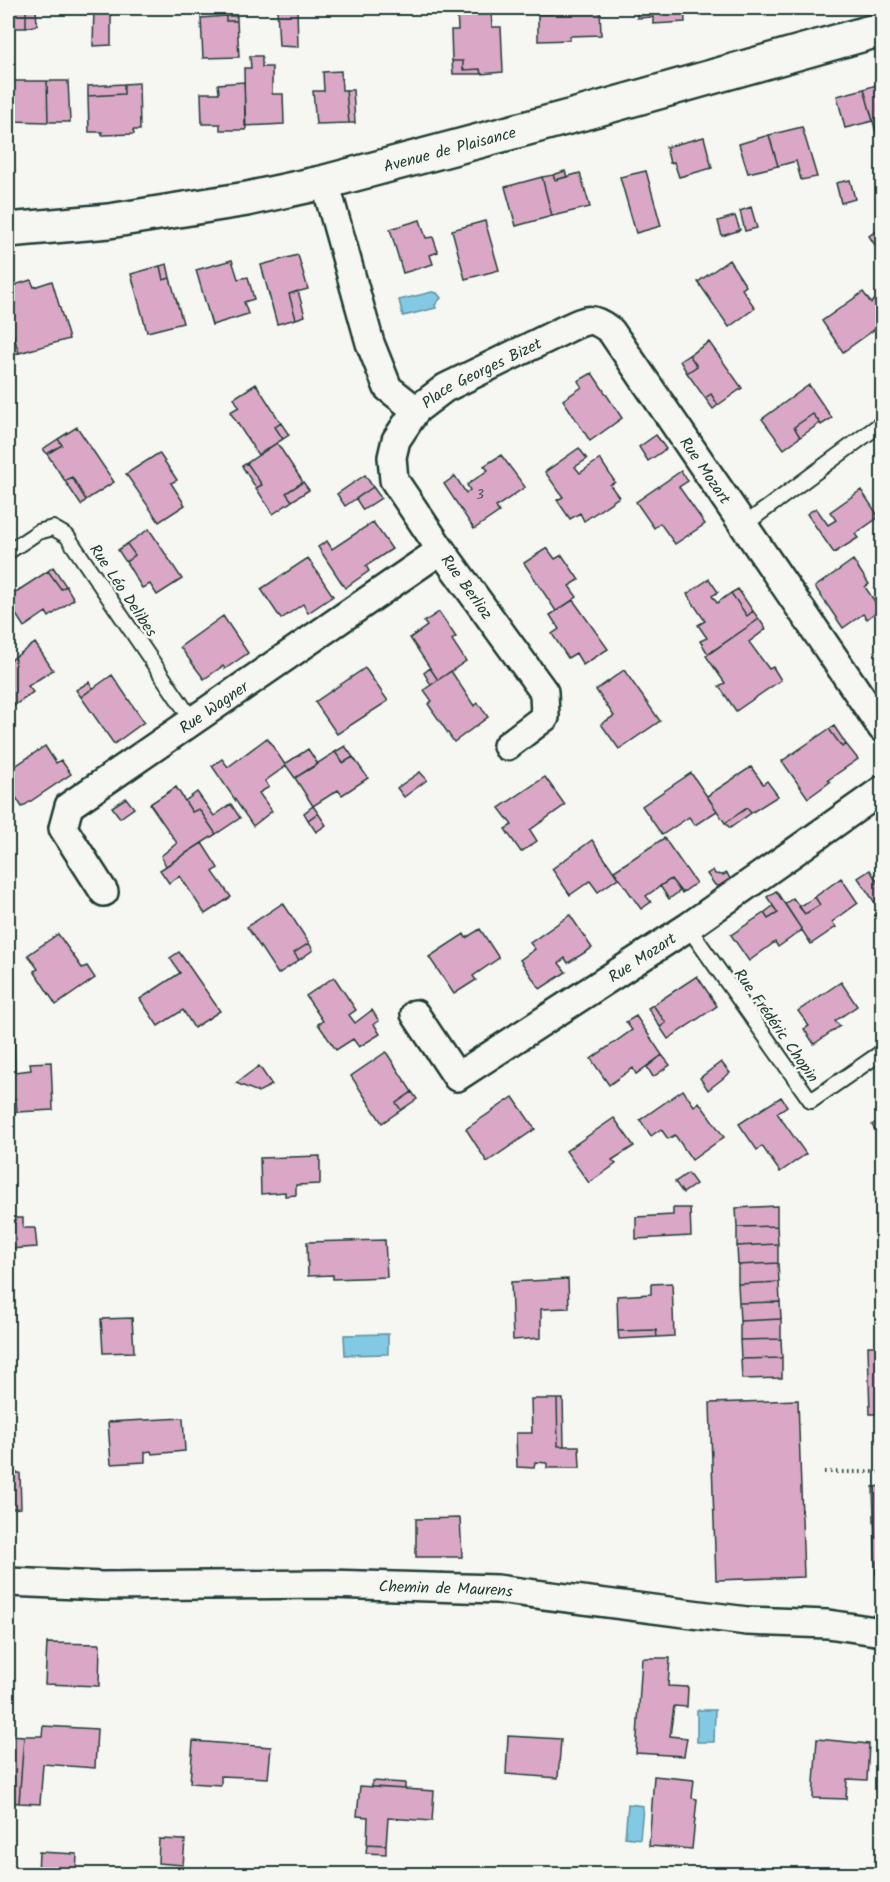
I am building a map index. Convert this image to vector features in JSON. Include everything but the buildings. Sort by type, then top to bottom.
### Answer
[{"type":"main road","name":"Avenue de Plaisance","points":[[8,230],[109,221],[247,199],[325,182],[580,114],[882,28]]},
{"type":"street","name":"Place Georges Bizet","points":[[325,182],[370,343],[388,388],[416,410],[445,388],[583,321],[598,321],[611,331]]},
{"type":"street","name":"Rue Mozart","points":[[611,331],[882,728]]},
{"type":"street","name":"Rue Berlioz","points":[[416,410],[396,440],[392,457],[394,480],[441,550],[544,692],[545,717],[507,746]]},
{"type":"street","name":"Rue Wagner","points":[[104,892],[63,828],[69,806],[441,550]]},
{"type":"street","name":"Rue Mozart","points":[[415,1014],[457,1077],[688,927],[882,790]]},
{"type":"street","name":"Chemin de Maurens","points":[[8,1582],[102,1586],[328,1584],[497,1589],[747,1621],[828,1624],[882,1632]]},
{"type":"lane","points":[[744,525],[882,423]]},
{"type":"lane","name":"Rue Léo Delibes","points":[[8,552],[38,532],[53,528],[67,536],[192,720]]},
{"type":"lane","name":"Rue Frédéric Chopin","points":[[688,927],[811,1101],[882,1052]]},
{"type":"path","points":[[824,1472],[882,1472]]},
{"type":"water","points":[[432,292],[437,293],[441,298],[435,305],[436,308],[403,316],[399,300]]},
{"type":"water","points":[[388,1334],[388,1354],[345,1355],[344,1335]]},
{"type":"water","points":[[697,1710],[715,1710],[714,1742],[697,1742]]},
{"type":"water","points":[[628,1804],[643,1806],[640,1839],[625,1837]]}]
